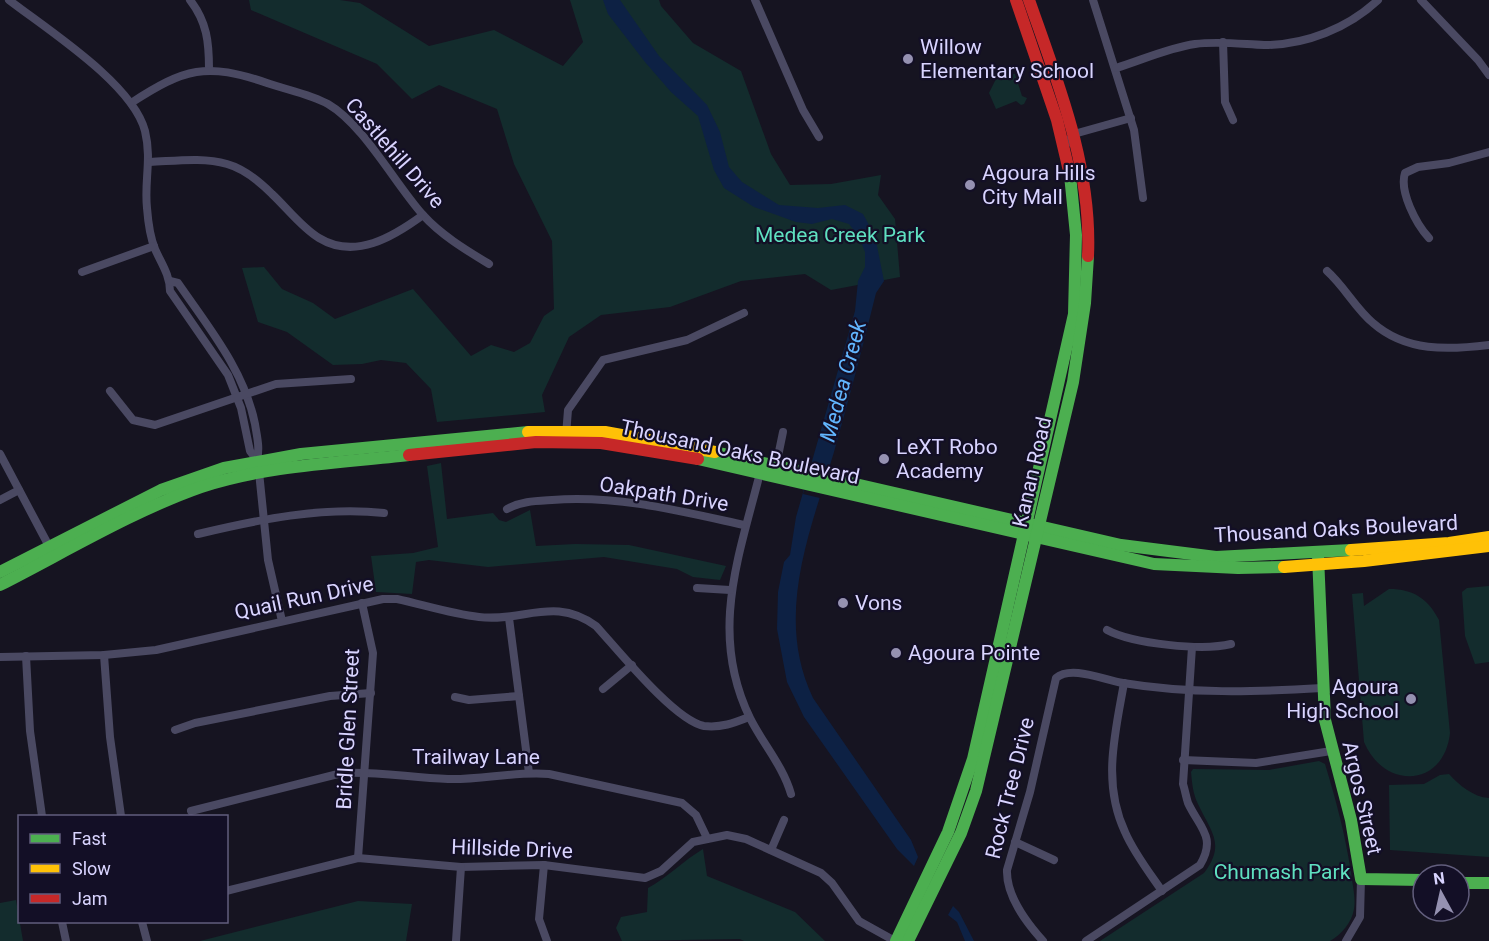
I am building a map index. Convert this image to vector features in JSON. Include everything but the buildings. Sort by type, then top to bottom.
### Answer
[{"type":"main road","name":"Kanan Road","points":[[908,941],[951,855],[976,791],[1032,531],[1074,314],[1076,235],[1070,176],[1064,147],[1016,0]]},
{"type":"main road","name":"Kanan Road","points":[[895,941],[936,859],[965,788],[1073,382],[1087,293],[1087,204],[1074,134],[1029,0]]},
{"type":"main road","name":"Thousand Oaks Boulevard","points":[[0,585],[161,490],[201,475],[496,433],[566,436],[761,468],[1032,531],[1130,547],[1216,557],[1318,558],[1489,546]]},
{"type":"main road","name":"Thousand Oaks Boulevard","points":[[761,468],[776,466],[807,479]]},
{"type":"main road","name":"Thousand Oaks Boulevard","points":[[1318,558],[1489,537]]},
{"type":"main road","name":"Thousand Oaks Boulevard","points":[[0,572],[53,553]]},
{"type":"main road","name":"Argos Street","points":[[1318,558],[1322,688],[1330,751],[1351,820],[1361,879]]},
{"type":"main road","points":[[1361,879],[1411,880]]},
{"type":"main road","points":[[1471,883],[1489,883]]},
{"type":"street","points":[[9,0],[113,81],[131,103],[145,129],[150,162],[147,207],[154,246],[170,282],[170,291],[228,375],[237,396],[250,451],[258,466]]},
{"type":"street","points":[[190,0],[202,15],[209,43],[209,69]]},
{"type":"street","points":[[754,0],[803,110],[819,137]]},
{"type":"street","points":[[1094,0],[1131,118],[1138,150],[1143,198]]},
{"type":"street","points":[[1116,68],[1175,48],[1223,42],[1289,43],[1321,35],[1351,21],[1378,0]]},
{"type":"street","points":[[1421,0],[1489,75]]},
{"type":"street","points":[[1223,42],[1225,102],[1233,120]]},
{"type":"street","name":"Castlehill Drive","points":[[131,103],[182,74],[209,69],[243,75],[328,105],[351,124],[423,215],[457,244],[489,264]]},
{"type":"street","points":[[1064,147],[1074,134],[1131,118]]},
{"type":"street","points":[[1429,238],[1419,226],[1402,181],[1405,173],[1418,166],[1449,163],[1489,152]]},
{"type":"street","points":[[150,162],[195,160],[228,164],[255,178],[318,238],[339,247],[362,247],[383,240],[423,215]]},
{"type":"street","points":[[82,272],[154,246]]},
{"type":"street","points":[[1327,271],[1343,285],[1373,323],[1403,341],[1422,347],[1448,349],[1489,345]]},
{"type":"street","points":[[170,282],[178,283],[230,358],[247,392],[260,450],[258,466],[268,560],[282,621]]},
{"type":"street","points":[[566,436],[568,410],[603,360],[687,340],[744,313]]},
{"type":"street","points":[[110,391],[133,420],[155,424],[247,392],[288,382],[331,382],[351,379]]},
{"type":"street","points":[[776,466],[783,432]]},
{"type":"street","points":[[0,454],[53,553]]},
{"type":"street","points":[[761,468],[744,525],[730,590],[732,652],[736,675],[749,717],[787,780],[791,794]]},
{"type":"street","points":[[0,500],[19,490]]},
{"type":"street","name":"Oakpath Drive","points":[[507,509],[519,503],[571,499],[611,500],[664,507],[744,525]]},
{"type":"street","points":[[198,534],[240,523],[319,513],[384,513]]},
{"type":"street","points":[[697,588],[730,590]]},
{"type":"street","name":"Quail Run Drive","points":[[0,657],[104,655],[156,650],[362,603],[397,599],[479,617],[509,618],[552,610],[579,614],[596,626],[682,717],[703,726],[727,726],[749,717]]},
{"type":"street","name":"Bridle Glen Street","points":[[358,858],[374,653],[362,603]]},
{"type":"street","points":[[509,618],[529,772]]},
{"type":"street","points":[[1107,630],[1127,638],[1192,647],[1214,648],[1231,644]]},
{"type":"street","points":[[1086,941],[1200,864],[1206,854],[1205,831],[1188,802],[1184,784],[1192,647]]},
{"type":"street","points":[[104,655],[110,737],[121,815]]},
{"type":"street","points":[[26,656],[30,731],[42,815]]},
{"type":"street","points":[[603,689],[632,664]]},
{"type":"street","name":"Rock Tree Drive","points":[[1043,941],[1008,889],[1007,870],[1030,792],[1056,678],[1061,673],[1069,672],[1124,683]]},
{"type":"street","points":[[1162,891],[1125,834],[1114,801],[1111,760],[1124,683],[1189,690],[1239,692],[1322,688]]},
{"type":"street","points":[[175,730],[195,723],[330,696],[371,693]]},
{"type":"street","points":[[455,697],[469,700],[519,696]]},
{"type":"street","points":[[1184,760],[1256,763],[1330,751]]},
{"type":"street","name":"Trailway Lane","points":[[191,811],[324,777],[366,772],[446,779],[529,772],[549,774],[682,803],[696,815],[707,837]]},
{"type":"street","points":[[771,850],[784,820]]},
{"type":"street","points":[[707,837],[727,835],[746,839],[821,873],[860,921],[895,941]]},
{"type":"street","name":"Hillside Drive","points":[[228,890],[358,858],[461,867],[544,865],[645,878],[661,871],[693,842],[707,837]]},
{"type":"street","points":[[1015,842],[1054,860]]},
{"type":"street","points":[[544,865],[539,919],[547,941]]},
{"type":"street","points":[[456,941],[461,867]]},
{"type":"street","name":"Argos Street","points":[[1347,941],[1360,917],[1361,879]]},
{"type":"street","points":[[63,923],[66,941]]},
{"type":"street","points":[[142,923],[147,941]]},
{"type":"green space","name":"Medea Creek Park","points":[[249,0],[340,0],[360,3],[429,46],[494,30],[563,66],[583,42],[570,0],[659,0],[661,6],[693,43],[741,71],[771,154],[790,185],[831,184],[881,175],[878,195],[895,219],[900,277],[831,290],[805,274],[741,281],[670,307],[601,315],[569,337],[542,395],[545,412],[437,422],[431,389],[406,363],[381,360],[362,364],[333,365],[287,332],[258,322],[242,268],[264,267],[282,289],[313,303],[335,319],[413,289],[471,356],[491,345],[514,352],[530,343],[544,316],[554,309],[552,241],[514,164],[497,109],[439,85],[412,99],[377,64],[251,10]]},
{"type":"green space","points":[[1004,74],[1015,74],[1022,96],[1027,98],[1024,104],[1021,105],[1016,101],[996,109],[989,93],[997,77]]},
{"type":"green space","points":[[441,463],[447,519],[493,513],[499,520],[506,522],[530,510],[536,546],[629,545],[726,566],[720,580],[693,577],[677,569],[604,557],[488,567],[429,560],[416,562],[412,594],[376,592],[371,556],[413,553],[438,547],[427,466]]},
{"type":"green space","points":[[1489,586],[1489,662],[1475,664],[1465,636],[1462,592],[1467,588]]},
{"type":"green space","points":[[1389,589],[1413,593],[1430,606],[1439,620],[1450,733],[1445,751],[1437,764],[1425,773],[1412,776],[1398,775],[1385,769],[1373,758],[1364,742],[1352,594],[1363,593],[1364,606]]},
{"type":"green space","name":"Chumash Park","points":[[1319,761],[1325,764],[1336,804],[1346,844],[1354,895],[1354,909],[1351,918],[1339,935],[1330,941],[1100,941],[1204,873],[1211,863],[1215,846],[1214,838],[1195,796],[1191,772],[1193,769],[1269,770]]},
{"type":"green space","points":[[1449,774],[1467,790],[1489,798],[1489,857],[1390,850],[1389,785],[1424,784],[1440,775]]},
{"type":"green space","points":[[703,849],[707,876],[795,912],[825,941],[744,941],[740,939],[622,941],[616,928],[621,917],[647,912],[648,888]]},
{"type":"green space","points":[[16,900],[18,923],[20,923],[23,941],[0,941],[0,903]]},
{"type":"green space","points":[[358,901],[412,904],[406,941],[200,941]]},
{"type":"water","name":"Medea Creek","points":[[603,0],[620,0],[659,56],[707,105],[720,132],[729,167],[742,182],[779,205],[818,208],[845,205],[863,214],[875,236],[884,281],[876,293],[840,432],[807,543],[796,605],[796,636],[802,667],[813,698],[911,840],[918,857],[914,866],[897,849],[804,717],[787,682],[777,629],[778,592],[784,562],[790,555],[796,517],[855,311],[858,281],[865,267],[865,252],[859,237],[849,224],[832,219],[812,224],[796,222],[754,207],[724,188],[714,170],[698,116],[671,92],[645,62],[608,14]]},
{"type":"water","points":[[953,906],[959,912],[974,941],[965,941],[957,922],[948,915]]},
{"type":"pier","points":[[811,464],[827,468],[820,498],[803,494]]},
{"type":"traffic: fast","points":[[896,941],[948,832],[973,759],[1074,314],[1076,235],[1070,175]]},
{"type":"traffic: fast","points":[[908,941],[961,833],[976,791],[1073,382],[1085,303],[1088,256]]},
{"type":"traffic: fast","points":[[0,572],[161,490],[224,468],[301,454],[528,432]]},
{"type":"traffic: fast","points":[[715,452],[1121,545],[1216,557],[1351,550]]},
{"type":"traffic: fast","points":[[0,585],[125,520],[201,487],[278,469],[409,455]]},
{"type":"traffic: fast","points":[[698,459],[1154,564],[1238,568],[1284,567]]},
{"type":"traffic: fast","points":[[1318,556],[1325,720],[1351,820],[1361,879],[1411,880]]},
{"type":"traffic: fast","points":[[1471,883],[1489,883]]},
{"type":"traffic: slow","points":[[528,432],[605,432],[715,452]]},
{"type":"traffic: slow","points":[[1351,550],[1449,543],[1489,537]]},
{"type":"traffic: slow","points":[[1284,567],[1364,561],[1489,546]]},
{"type":"traffic: jam","points":[[1016,0],[1057,120],[1070,175]]},
{"type":"traffic: jam","points":[[1029,0],[1061,94],[1079,158],[1085,190],[1088,256]]},
{"type":"traffic: jam","points":[[409,455],[536,442],[601,443],[698,459]]},
{"type":"place","name":"Willow Elementary School","points":[[908,59]]},
{"type":"place","name":"Agoura Hills City Mall","points":[[970,185]]},
{"type":"place","name":"LeXT Robo Academy","points":[[884,459]]},
{"type":"place","name":"Vons","points":[[843,603]]},
{"type":"place","name":"Agoura Pointe","points":[[896,653]]},
{"type":"place","name":"Agoura High School","points":[[1411,699]]}]
